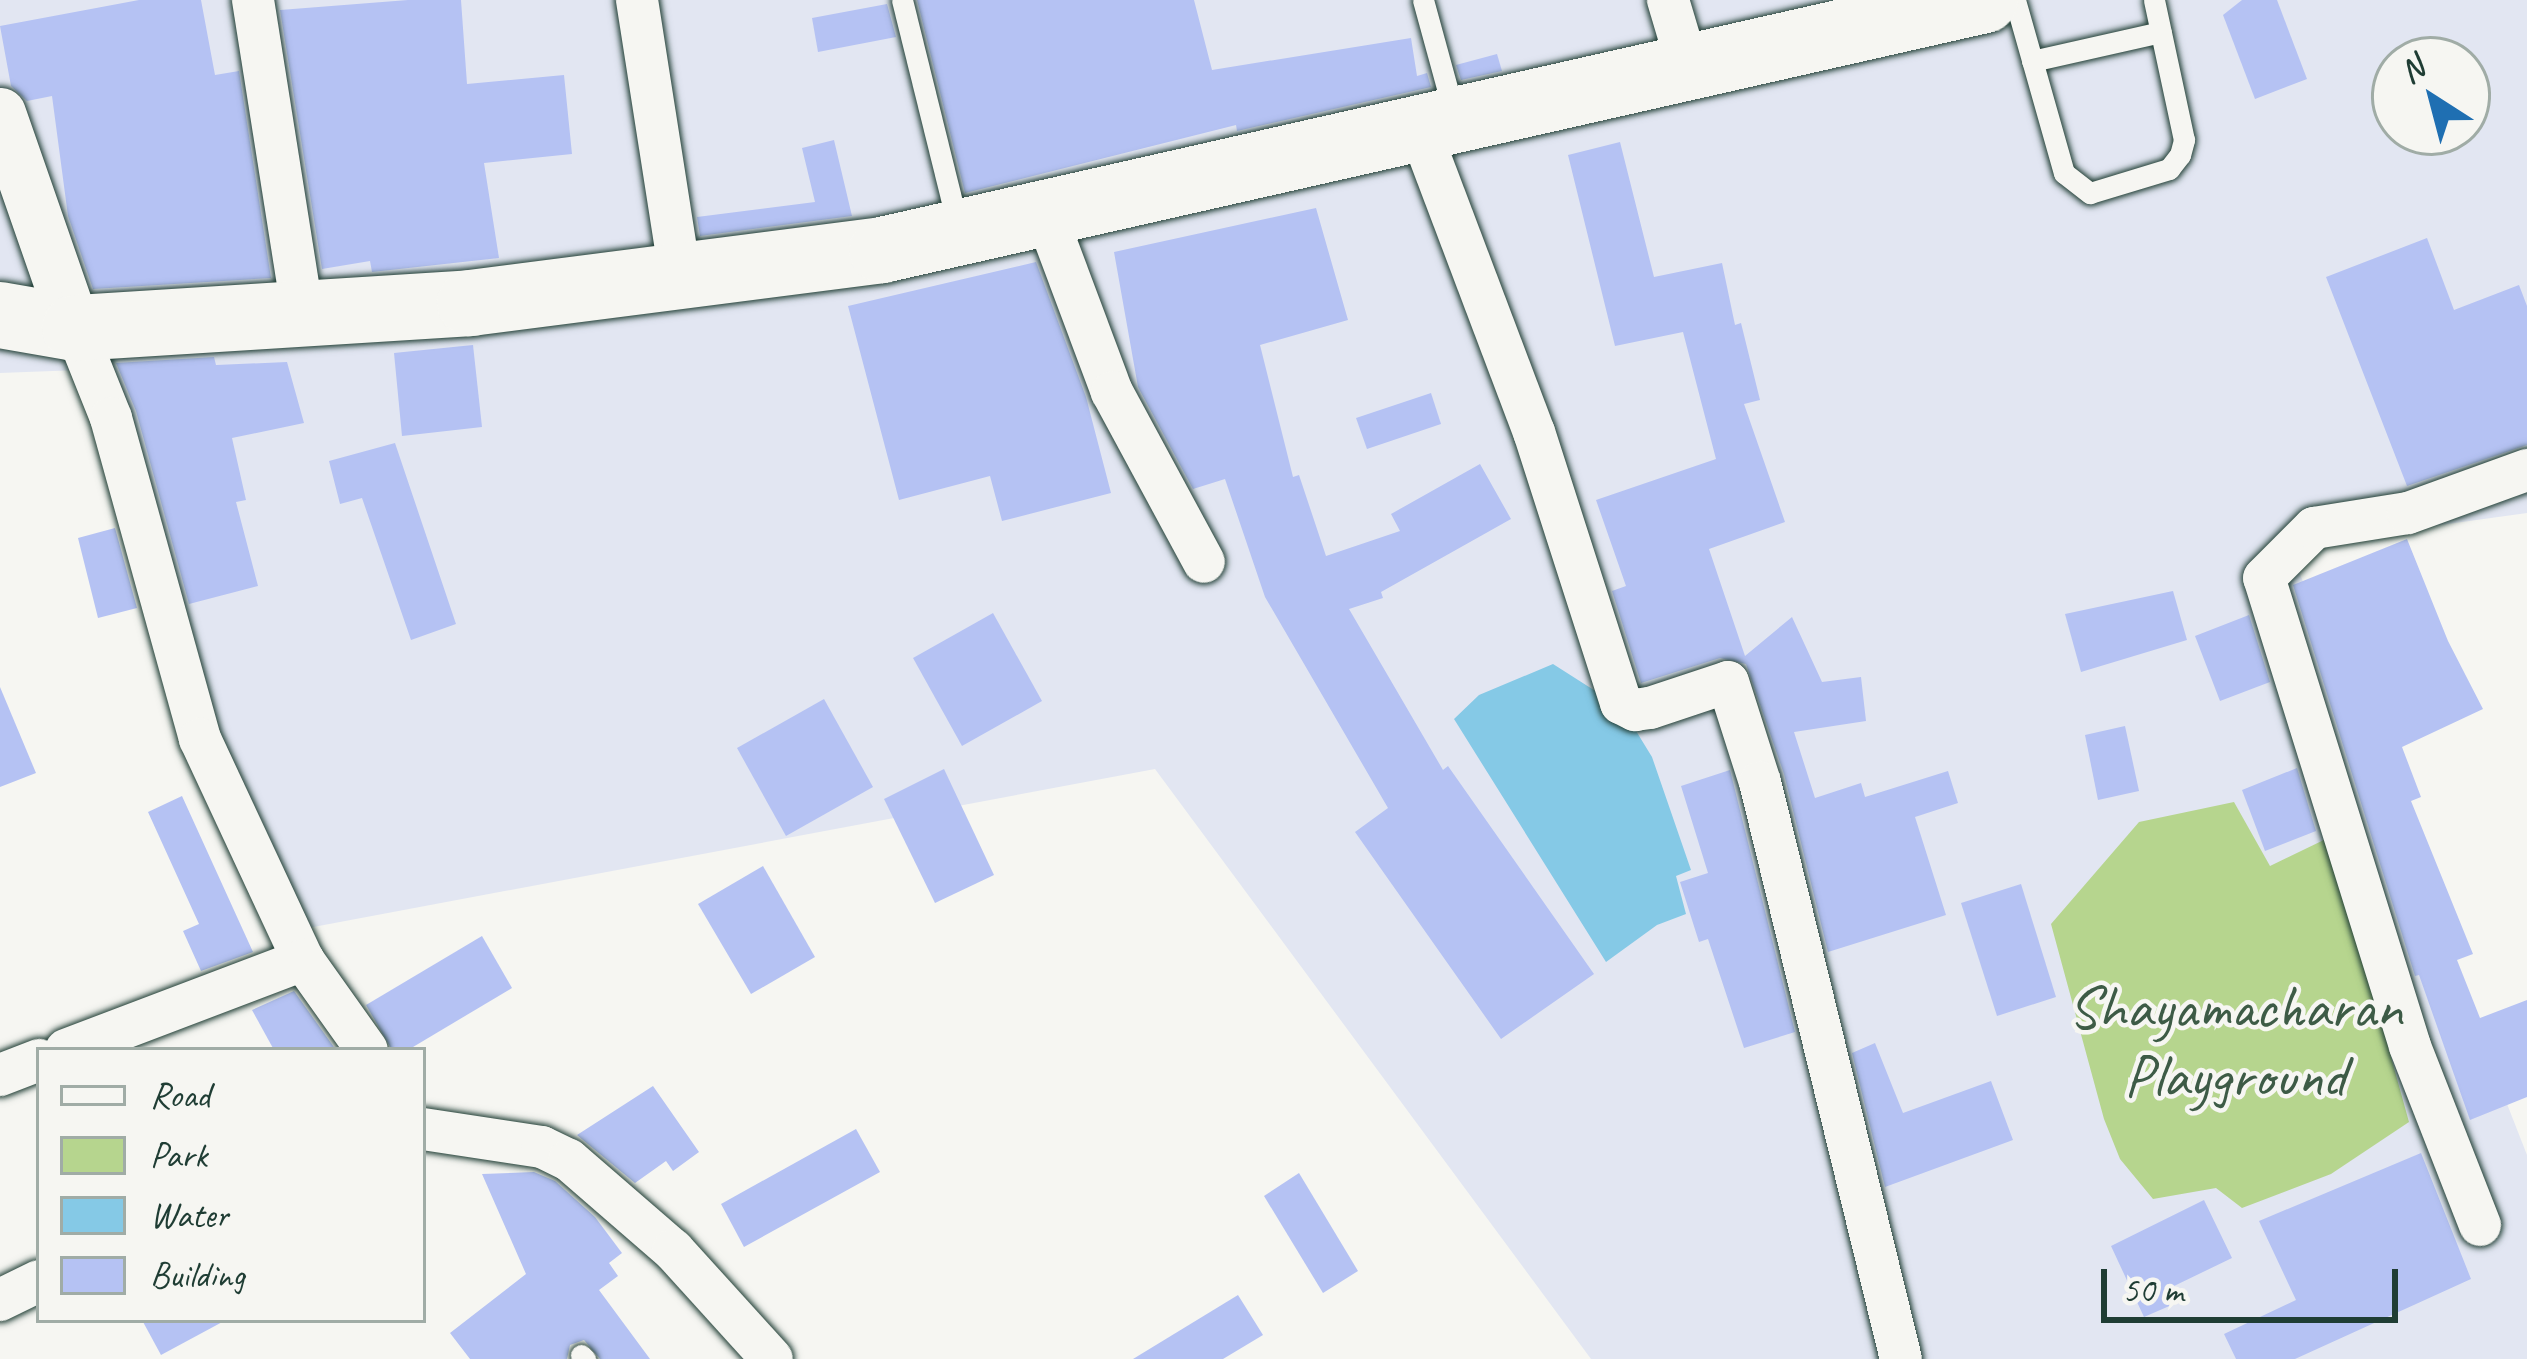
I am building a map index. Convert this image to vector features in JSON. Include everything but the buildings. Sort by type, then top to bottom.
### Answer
[{"type":"main road","points":[[0,315],[76,328],[470,302],[882,250],[1985,0]]},
{"type":"street","points":[[253,0],[302,314]]},
{"type":"street","points":[[638,0],[680,276]]},
{"type":"street","points":[[1667,0],[1688,67]]},
{"type":"street","points":[[0,113],[111,418],[200,740],[303,960],[365,1047]]},
{"type":"street","points":[[1437,124],[1621,703],[1635,710],[1728,682],[1760,782],[1900,1359]]},
{"type":"street","points":[[1046,213],[1112,392],[1204,562]]},
{"type":"street","points":[[2480,1225],[2410,1046],[2264,578],[2314,528],[2408,513],[2527,470]]},
{"type":"street","points":[[74,1047],[303,960]]},
{"type":"street","points":[[0,1075],[36,1061]]},
{"type":"street","points":[[426,1129],[542,1147],[568,1160],[673,1250],[772,1359]]},
{"type":"street","points":[[0,1300],[36,1282]]},
{"type":"lane","points":[[902,0],[960,232]]},
{"type":"lane","points":[[1423,0],[1437,124]]},
{"type":"lane","points":[[2015,0],[2064,172],[2090,193],[2169,169],[2180,155],[2184,140],[2154,0]]},
{"type":"lane","points":[[2032,62],[2161,32]]},
{"type":"shaded area","points":[[0,0],[2527,0],[2527,513],[2289,546],[2527,1155],[2527,1359],[1591,1359],[1155,769],[308,928],[184,652],[79,370],[0,373]]},
{"type":"green space","name":"Shayamacharan Playground","points":[[2234,802],[2270,866],[2330,837],[2409,1122],[2331,1174],[2242,1208],[2216,1188],[2153,1199],[2120,1159],[2104,1119],[2051,924],[2139,822]]},
{"type":"water","points":[[1553,664],[1622,708],[1652,757],[1691,870],[1676,876],[1686,914],[1657,925],[1606,962],[1454,719],[1479,695]]}]
